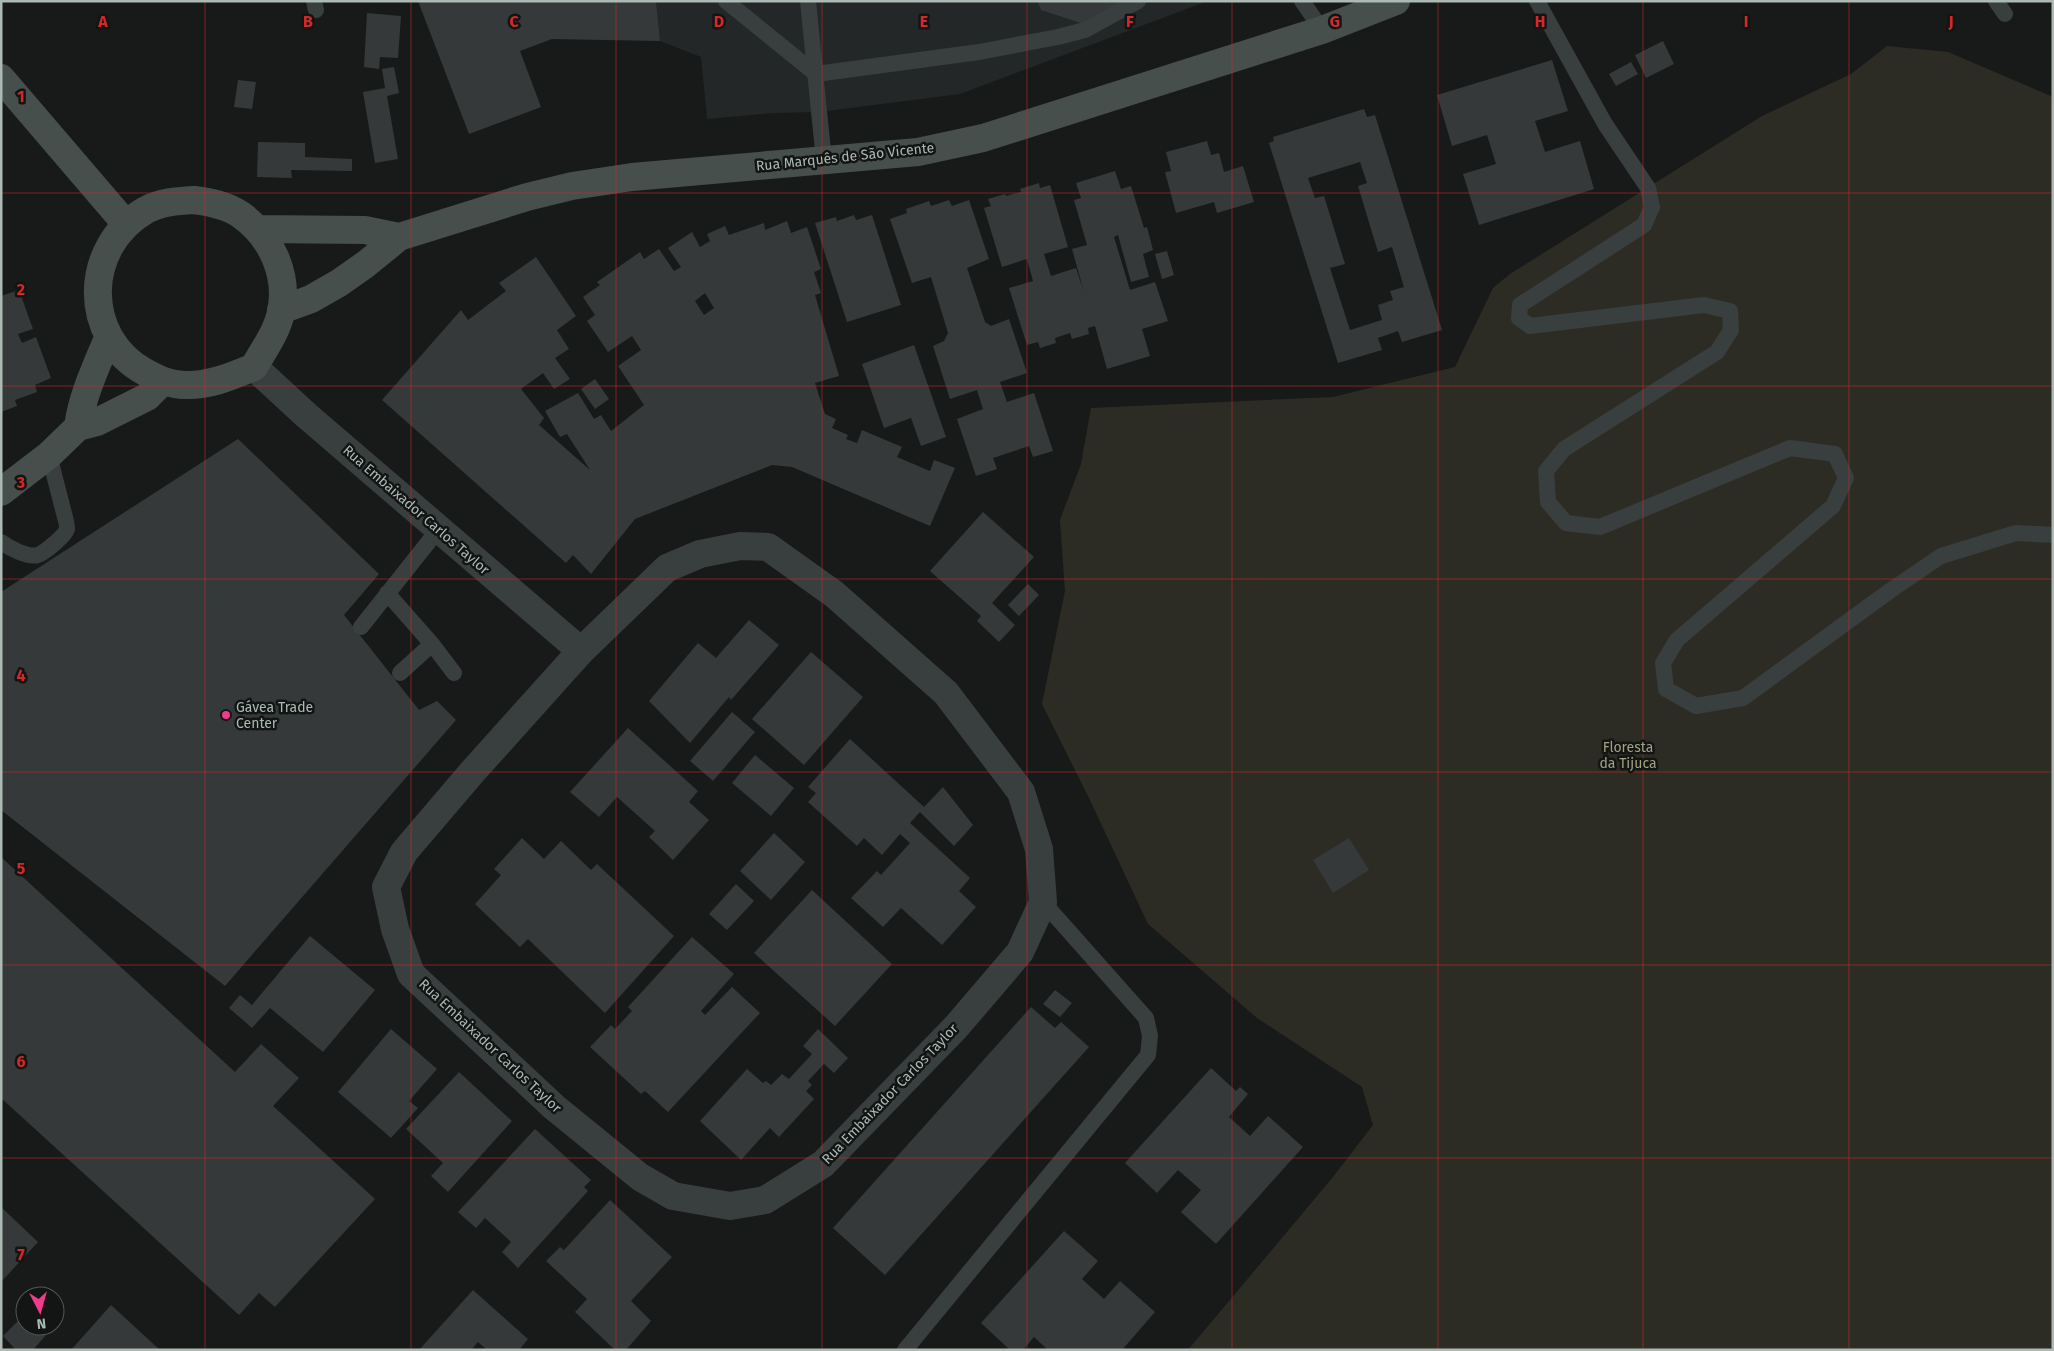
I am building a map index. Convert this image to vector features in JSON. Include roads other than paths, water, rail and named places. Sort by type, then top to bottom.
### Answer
[{"type":"street","name":"Rua Marquês de São Vicente","points":[[281,310],[311,299],[339,284],[399,237],[527,197],[572,186],[632,177],[918,152],[982,138],[1322,30],[1396,1]]},
{"type":"street","points":[[1,78],[126,224]]},
{"type":"street","points":[[194,200],[218,204],[240,214],[258,229],[275,254],[283,282],[281,310],[276,327],[254,367],[205,384],[184,385],[163,382],[132,365],[108,338],[98,309],[98,278],[108,248],[126,224],[146,210],[169,202],[194,200]]},
{"type":"street","name":"Rua Marquês de São Vicente","points":[[258,229],[365,230],[399,237]]},
{"type":"street","points":[[78,427],[80,411],[108,338]]},
{"type":"street","name":"Rua Embaixador Carlos Taylor","points":[[254,367],[438,530],[581,651]]},
{"type":"street","points":[[1,492],[49,455],[78,427],[97,422],[148,397],[163,382]]},
{"type":"street","name":"Rua Embaixador Carlos Taylor","points":[[740,546],[768,547],[834,594],[946,694],[1021,792],[1039,849],[1043,902],[1020,952],[956,1027],[823,1164],[765,1200],[730,1206],[673,1196],[640,1177],[554,1107],[411,974],[395,929],[386,887],[404,852],[474,770],[581,651],[668,568],[700,554],[740,546]]},
{"type":"lane","points":[[726,1],[816,74],[979,52],[1058,37],[1085,30],[1138,1]]},
{"type":"lane","points":[[808,1],[824,161]]},
{"type":"lane","points":[[1302,1],[1322,30]]},
{"type":"lane","points":[[1537,1],[1605,124],[1648,188],[1652,207],[1644,225],[1520,305],[1519,318],[1530,326],[1704,306],[1730,311],[1731,330],[1716,352],[1564,449],[1546,471],[1548,502],[1566,523],[1600,527],[1790,448],[1835,454],[1846,478],[1833,506],[1677,640],[1663,663],[1666,689],[1696,706],[1743,698],[1890,590],[1941,556],[2016,533],[2053,536]]},
{"type":"lane","points":[[1,542],[30,555],[38,555],[63,537],[67,530],[49,455]]},
{"type":"lane","points":[[361,626],[438,530]]},
{"type":"lane","points":[[386,593],[432,644],[454,673]]},
{"type":"lane","points":[[400,673],[432,644]]},
{"type":"lane","points":[[905,1350],[1148,1055],[1150,1036],[1146,1018],[1043,902]]},
{"type":"place","name":"Gávea Trade Center","points":[[226,715]]},
{"type":"park label","name":"Floresta da Tijuca","points":[[1628,756]]}]
